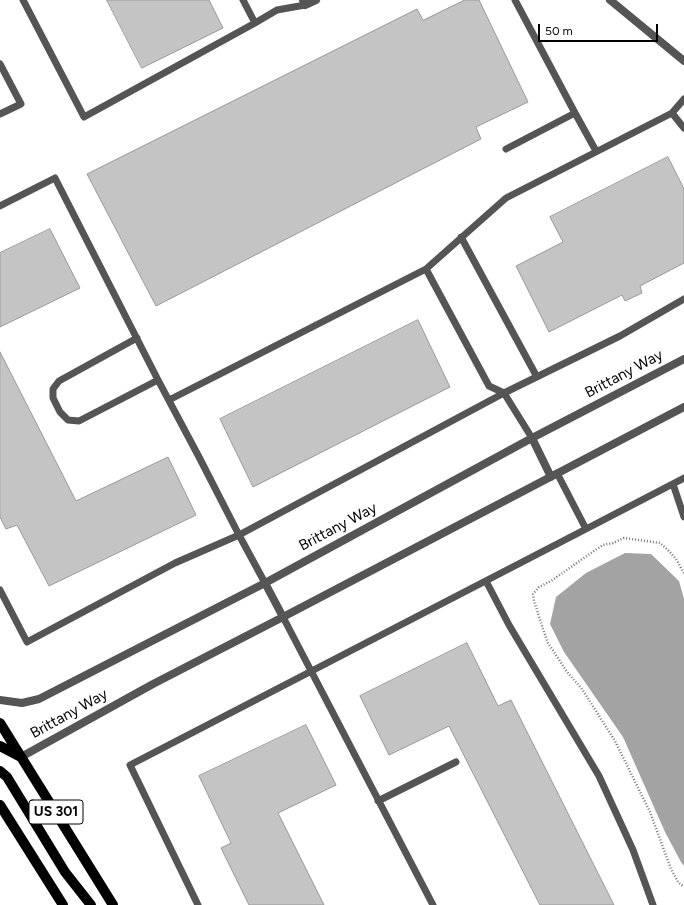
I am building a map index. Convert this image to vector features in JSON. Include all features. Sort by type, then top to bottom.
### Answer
[{"type":"main road","name":"US 301","points":[[0,723],[113,905]]},
{"type":"main road","points":[[0,746],[21,757]]},
{"type":"main road","points":[[0,771],[7,777],[65,872],[91,905]]},
{"type":"main road","name":"US 301","points":[[0,805],[63,905]]},
{"type":"street","points":[[304,2],[316,0]]},
{"type":"street","points":[[610,0],[684,61]]},
{"type":"street","name":"Brittany Way","points":[[0,700],[22,703],[39,699],[265,582],[532,438],[684,359]]},
{"type":"street","name":"Brittany Way","points":[[21,757],[153,684],[684,408]]},
{"type":"street","points":[[532,438],[554,475]]},
{"type":"street","points":[[265,582],[283,617]]},
{"type":"lane","points":[[23,0],[84,117],[277,10],[304,2]]},
{"type":"lane","points":[[243,0],[255,23]]},
{"type":"lane","points":[[515,0],[596,151]]},
{"type":"lane","points":[[0,64],[21,104],[0,114]]},
{"type":"lane","points":[[169,400],[426,269],[506,198],[672,113],[684,99]]},
{"type":"lane","points":[[506,149],[575,113]]},
{"type":"lane","points":[[672,113],[684,128]]},
{"type":"lane","points":[[0,206],[55,178],[158,380],[265,582]]},
{"type":"lane","points":[[461,237],[537,377]]},
{"type":"lane","points":[[426,269],[489,386],[504,393],[532,438]]},
{"type":"lane","points":[[0,590],[27,642],[175,563],[239,535],[504,393],[620,336],[684,299]]},
{"type":"lane","points":[[137,338],[58,381],[53,389],[53,398],[60,412],[68,420],[79,421],[158,380]]},
{"type":"lane","points":[[554,475],[586,529]]},
{"type":"lane","points":[[198,905],[130,766],[684,478]]},
{"type":"lane","points":[[673,484],[684,517]]},
{"type":"lane","points":[[486,581],[509,625],[599,776],[633,850],[653,905]]},
{"type":"lane","points":[[283,617],[433,905]]},
{"type":"lane","points":[[378,801],[456,762]]},
{"type":"path","points":[[684,573],[670,551],[660,543],[624,538],[603,546],[591,553],[551,581],[539,587],[533,594],[548,643],[567,672],[582,689],[614,741],[650,812],[671,869],[678,882],[684,887]]},
{"type":"shaded area","points":[[625,553],[651,554],[679,581],[684,599],[684,866],[665,832],[623,737],[564,652],[550,624],[556,597],[586,573]]},
{"type":"building","points":[[107,0],[209,0],[223,28],[142,68]]},
{"type":"building","points":[[465,0],[479,0],[528,102],[476,127],[481,139],[156,306],[87,174],[417,9],[423,20]]},
{"type":"building","points":[[668,157],[684,189],[684,263],[640,286],[642,293],[625,301],[622,295],[549,332],[516,266],[563,242],[550,217]]},
{"type":"building","points":[[50,229],[80,288],[0,327],[0,253]]},
{"type":"building","points":[[418,320],[450,387],[253,487],[220,419]]},
{"type":"building","points":[[0,352],[76,501],[168,457],[196,515],[49,586],[17,525],[6,529],[0,517]]},
{"type":"building","points":[[467,643],[498,706],[511,700],[614,905],[540,905],[449,726],[389,755],[360,696]]},
{"type":"building","points":[[306,725],[336,785],[278,813],[324,905],[249,905],[221,848],[231,843],[199,776]]}]
